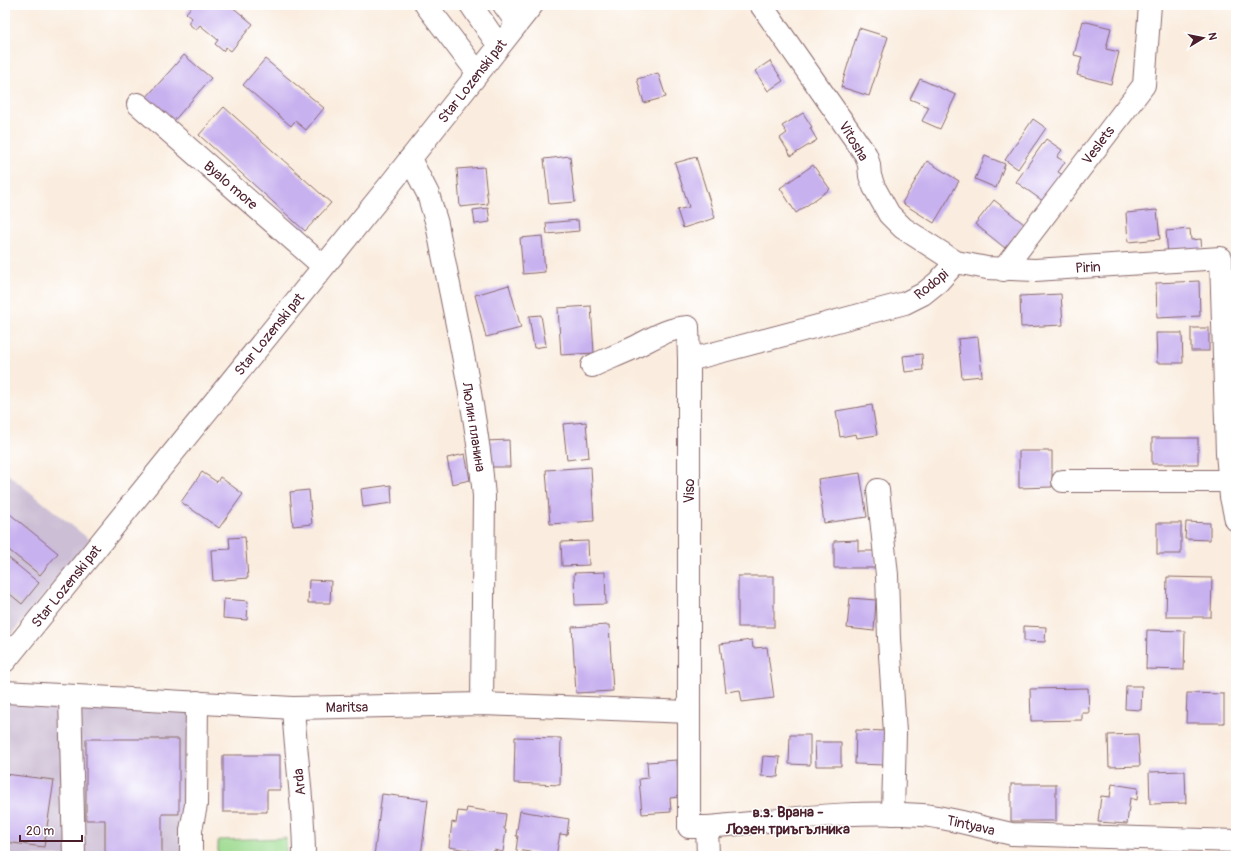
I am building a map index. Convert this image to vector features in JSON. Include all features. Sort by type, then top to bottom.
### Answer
[{"type":"street","points":[[426,5],[478,73]]},
{"type":"street","points":[[471,5],[499,46]]},
{"type":"street","points":[[504,5],[518,23]]},
{"type":"street","name":"Star Lozenski pat","points":[[5,661],[410,159],[532,5]]},
{"type":"street","name":"Vitosha","points":[[761,5],[866,155],[870,176],[874,187],[889,214],[903,228],[956,262]]},
{"type":"street","name":"Veslets","points":[[1003,270],[1144,85],[1150,5]]},
{"type":"street","name":"Byalo more","points":[[138,104],[323,266]]},
{"type":"street","name":"Люлин планина","points":[[410,159],[428,194],[437,224],[476,429],[481,464],[484,496],[482,704]]},
{"type":"street","name":"Pirin","points":[[956,262],[972,266],[1003,270],[1035,270],[1221,258],[1229,481]]},
{"type":"street","name":"Rodopi","points":[[690,360],[905,303],[923,294],[938,282],[956,262]]},
{"type":"street","name":"Viso","points":[[592,366],[632,349],[662,332],[688,327],[690,360],[689,827],[707,827]]},
{"type":"street","points":[[1063,481],[1229,481],[1236,520]]},
{"type":"street","points":[[878,490],[887,575],[889,639],[895,732],[893,814]]},
{"type":"street","name":"Maritsa","points":[[5,692],[293,708],[482,704],[689,712]]},
{"type":"street","points":[[70,696],[74,856]]},
{"type":"street","points":[[191,856],[191,830],[196,805],[197,702]]},
{"type":"street","name":"Arda","points":[[293,708],[295,747],[304,826],[304,856]]},
{"type":"street","name":"Tintyava","points":[[707,827],[844,814],[893,814],[924,816],[958,821],[1012,834],[1236,841]]},
{"type":"street","points":[[707,827],[708,856]]},
{"type":"shaded area","points":[[5,472],[90,540],[5,642]]},
{"type":"shaded area","points":[[5,693],[199,702],[198,856],[5,856]]},
{"type":"green space","points":[[286,838],[286,856],[218,856],[218,840]]},
{"type":"building","points":[[193,5],[230,5],[253,24],[231,51],[226,47],[223,51],[215,44],[218,40],[200,25],[196,30],[188,23],[192,18],[186,13]]},
{"type":"building","points":[[1083,21],[1111,28],[1106,49],[1119,52],[1111,84],[1077,75],[1082,57],[1074,55]]},
{"type":"building","points":[[859,28],[888,37],[869,96],[841,87]]},
{"type":"building","points":[[184,55],[211,78],[172,123],[145,99]]},
{"type":"building","points":[[265,59],[324,108],[306,130],[295,121],[291,126],[243,85]]},
{"type":"building","points":[[770,61],[783,81],[768,91],[755,71]]},
{"type":"building","points":[[658,73],[666,97],[644,103],[637,79]]},
{"type":"building","points":[[920,79],[956,95],[940,129],[922,121],[929,107],[910,99]]},
{"type":"building","points":[[224,107],[331,203],[305,231],[199,135]]},
{"type":"building","points":[[803,113],[812,127],[810,128],[817,140],[791,156],[780,138],[787,133],[782,126]]},
{"type":"building","points":[[1033,119],[1046,128],[1018,169],[1005,160]]},
{"type":"building","points":[[1046,139],[1062,150],[1057,157],[1065,162],[1058,172],[1066,177],[1047,204],[1016,182]]},
{"type":"building","points":[[570,156],[575,202],[549,204],[544,159]]},
{"type":"building","points":[[985,156],[1005,164],[996,188],[975,179]]},
{"type":"building","points":[[696,157],[715,218],[683,228],[677,210],[689,207],[675,163]]},
{"type":"building","points":[[927,161],[959,181],[934,223],[902,203]]},
{"type":"building","points":[[813,165],[830,189],[796,213],[780,188]]},
{"type":"building","points":[[484,167],[488,204],[460,207],[457,169]]},
{"type":"building","points":[[994,200],[1024,224],[1005,248],[975,224]]},
{"type":"building","points":[[488,208],[490,222],[475,224],[473,210]]},
{"type":"building","points":[[1157,210],[1160,239],[1128,242],[1126,213]]},
{"type":"building","points":[[578,220],[579,231],[547,234],[546,223]]},
{"type":"building","points":[[1190,229],[1191,240],[1201,239],[1202,253],[1168,256],[1166,231]]},
{"type":"building","points":[[542,236],[545,272],[523,274],[520,238]]},
{"type":"building","points":[[1199,281],[1200,316],[1157,318],[1156,283]]},
{"type":"building","points":[[509,285],[521,328],[486,337],[475,295]]},
{"type":"building","points":[[1061,294],[1063,325],[1021,327],[1020,296]]},
{"type":"building","points":[[591,306],[594,353],[561,355],[558,308]]},
{"type":"building","points":[[541,315],[546,346],[534,348],[529,316]]},
{"type":"building","points":[[1191,328],[1209,328],[1209,351],[1191,351]]},
{"type":"building","points":[[1156,333],[1182,333],[1183,363],[1157,363]]},
{"type":"building","points":[[978,337],[982,376],[962,378],[958,339]]},
{"type":"building","points":[[922,354],[923,370],[905,372],[903,356]]},
{"type":"building","points":[[872,405],[877,435],[857,438],[856,434],[840,437],[836,411]]},
{"type":"building","points":[[586,422],[589,457],[567,460],[563,424]]},
{"type":"building","points":[[1152,438],[1198,438],[1198,464],[1152,464]]},
{"type":"building","points":[[509,440],[510,467],[487,467],[486,441]]},
{"type":"building","points":[[1019,451],[1052,451],[1052,487],[1019,488]]},
{"type":"building","points":[[465,454],[470,480],[452,484],[447,458]]},
{"type":"building","points":[[591,467],[594,521],[550,524],[546,470]]},
{"type":"building","points":[[202,472],[217,482],[220,477],[243,494],[219,528],[181,502]]},
{"type":"building","points":[[860,473],[867,517],[824,523],[818,479]]},
{"type":"building","points":[[391,485],[392,503],[363,507],[361,489]]},
{"type":"building","points":[[309,490],[312,524],[293,526],[290,492]]},
{"type":"building","points":[[5,510],[58,553],[40,575],[5,547]]},
{"type":"building","points":[[1186,522],[1210,523],[1210,540],[1185,539]]},
{"type":"building","points":[[1157,523],[1181,523],[1181,554],[1157,554]]},
{"type":"building","points":[[245,537],[248,578],[213,581],[211,550],[230,549],[229,538]]},
{"type":"building","points":[[858,540],[858,551],[875,551],[876,568],[834,568],[834,541]]},
{"type":"building","points":[[588,541],[589,565],[562,566],[561,542]]},
{"type":"building","points":[[5,555],[39,583],[22,604],[5,590]]},
{"type":"building","points":[[605,572],[606,604],[575,605],[574,573]]},
{"type":"building","points":[[738,576],[774,576],[774,627],[738,627]]},
{"type":"building","points":[[1167,577],[1212,578],[1211,617],[1166,617]]},
{"type":"building","points":[[309,580],[331,581],[330,603],[308,603]]},
{"type":"building","points":[[850,598],[876,600],[874,631],[847,628]]},
{"type":"building","points":[[224,599],[248,601],[247,620],[223,618]]},
{"type":"building","points":[[609,625],[613,691],[576,693],[572,627]]},
{"type":"building","points":[[1024,626],[1046,627],[1045,642],[1024,641]]},
{"type":"building","points":[[1147,630],[1185,631],[1184,670],[1146,669]]},
{"type":"building","points":[[752,640],[753,648],[767,647],[774,698],[742,702],[740,690],[726,692],[720,644]]},
{"type":"building","points":[[1126,686],[1142,686],[1141,710],[1125,709]]},
{"type":"building","points":[[1088,688],[1089,713],[1082,713],[1082,720],[1031,721],[1030,689]]},
{"type":"building","points":[[1187,693],[1224,694],[1224,723],[1186,723]]},
{"type":"building","points":[[856,730],[886,731],[885,765],[855,764]]},
{"type":"building","points":[[1138,734],[1140,766],[1109,767],[1108,735]]},
{"type":"building","points":[[790,735],[810,735],[810,765],[789,764]]},
{"type":"building","points":[[515,737],[561,738],[560,785],[514,783]]},
{"type":"building","points":[[86,739],[179,739],[179,814],[162,814],[162,856],[105,856],[105,820],[86,820]]},
{"type":"building","points":[[815,742],[841,742],[841,766],[816,766]]},
{"type":"building","points":[[223,755],[280,755],[280,790],[267,790],[267,812],[223,812]]},
{"type":"building","points":[[763,756],[780,757],[778,777],[761,776]]},
{"type":"building","points":[[677,760],[679,797],[670,798],[671,812],[642,814],[639,779],[648,778],[647,762]]},
{"type":"building","points":[[1185,771],[1186,803],[1150,804],[1149,772]]},
{"type":"building","points":[[5,774],[54,780],[44,847],[5,842]]},
{"type":"building","points":[[1011,784],[1056,784],[1056,821],[1011,821]]},
{"type":"building","points":[[1112,784],[1138,788],[1137,800],[1130,798],[1127,824],[1098,822],[1101,796],[1110,797]]},
{"type":"building","points":[[382,794],[428,800],[421,856],[374,856]]},
{"type":"building","points":[[467,808],[506,814],[504,829],[506,830],[503,852],[494,850],[493,854],[449,847],[452,822],[456,823],[458,811],[466,812]]},
{"type":"building","points":[[520,811],[569,819],[567,835],[560,834],[556,856],[516,850],[518,836],[516,836]]},
{"type":"district","name":"в.з. Врана - Лозен триъгълника","points":[[788,820]]}]
